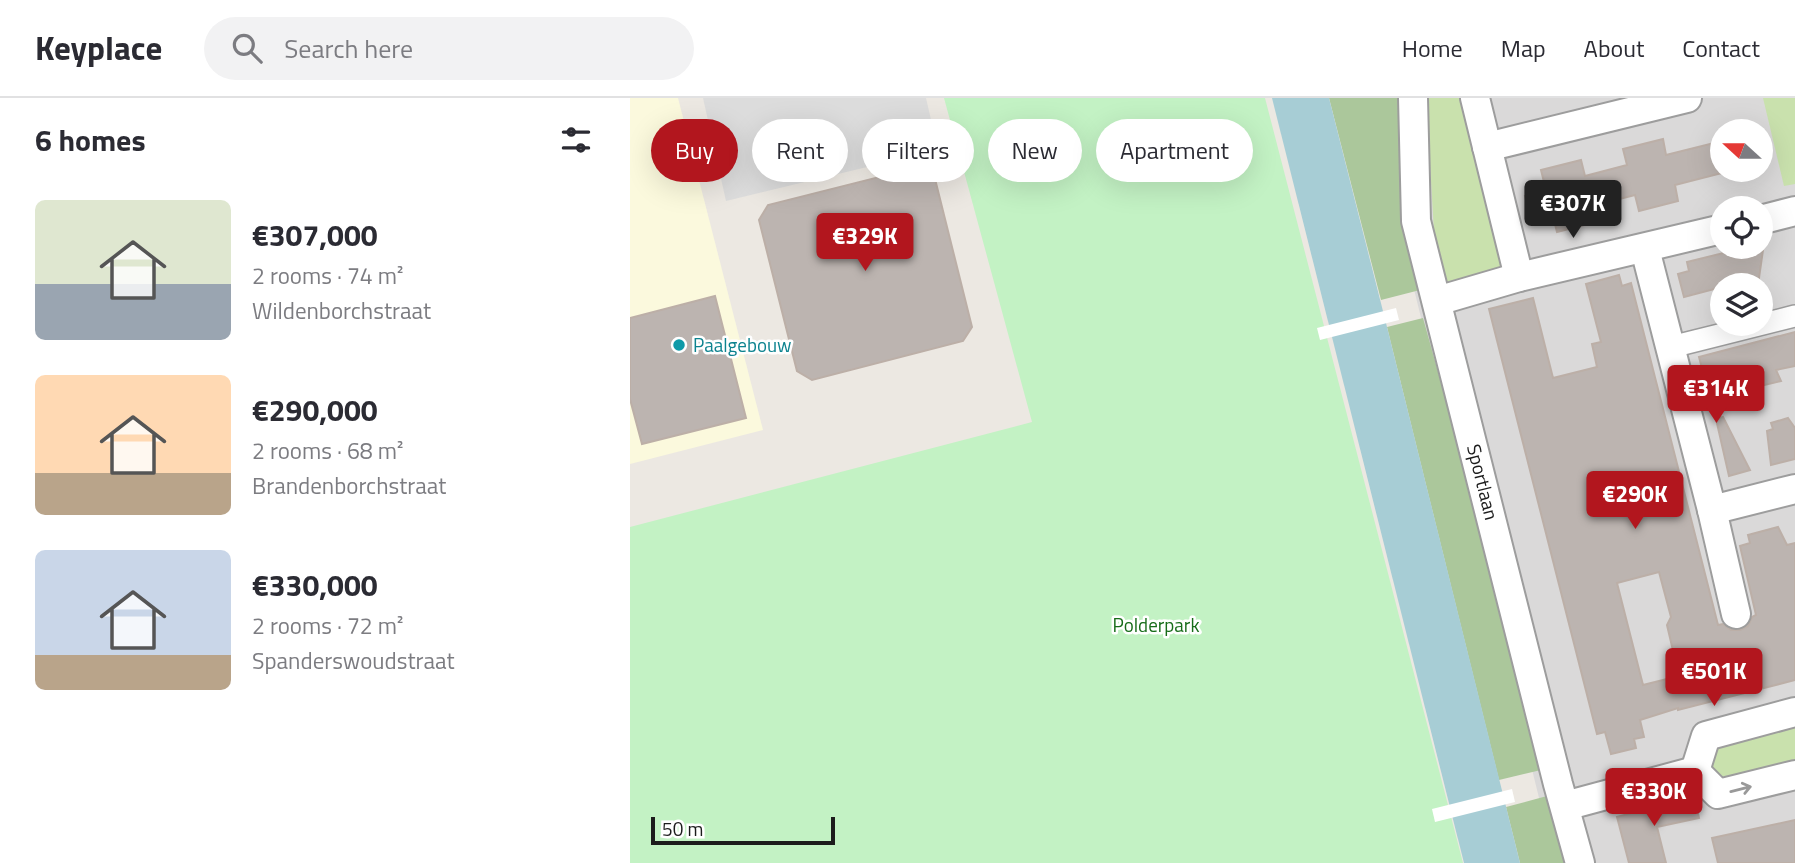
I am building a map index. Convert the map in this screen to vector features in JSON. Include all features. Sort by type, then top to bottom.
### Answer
[{"type":"street","name":"Sportlaan","points":[[1413,98],[1416,221],[1580,863]]},
{"type":"street","points":[[1475,98],[1519,277]]},
{"type":"street","points":[[1487,147],[1687,98]]},
{"type":"street","points":[[1773,217],[1795,211]]},
{"type":"street","points":[[1437,301],[1519,277],[1710,232]]},
{"type":"street","points":[[1645,248],[1736,614]]},
{"type":"street","points":[[1671,348],[1795,316]]},
{"type":"street","points":[[1712,510],[1795,489]]},
{"type":"street","points":[[1695,771],[1706,736],[1795,712]]},
{"type":"street","points":[[1564,806],[1695,771]]},
{"type":"street","points":[[1695,771],[1718,794],[1795,775]]},
{"type":"shaded area","points":[[630,98],[678,98],[683,119],[651,119],[651,182],[700,182],[763,430],[630,464]]},
{"type":"shaded area","points":[[703,98],[926,98],[931,119],[862,119],[862,168],[848,172],[848,119],[752,119],[752,182],[805,182],[726,201],[722,182],[738,182],[738,119],[708,119]]},
{"type":"shaded area","points":[[1367,98],[1795,98],[1795,863],[1555,863]]},
{"type":"green space","name":"Polderpark","points":[[944,98],[1265,98],[1463,863],[630,863],[630,527],[1032,422],[967,182],[974,182],[974,119],[950,119]]},
{"type":"green space","points":[[1329,98],[1400,98],[1420,290],[1381,300]]},
{"type":"green space","points":[[1426,98],[1465,98],[1508,266],[1446,282],[1434,231]]},
{"type":"green space","points":[[1763,98],[1795,98],[1795,184],[1784,186],[1773,140],[1773,119],[1768,119]]},
{"type":"green space","points":[[1423,318],[1473,497],[1541,770],[1499,780],[1387,327]]},
{"type":"green space","points":[[1795,723],[1795,761],[1727,778],[1714,769],[1712,761],[1716,746]]},
{"type":"green space","points":[[1547,796],[1573,863],[1520,863],[1506,807]]},
{"type":"water","points":[[1272,98],[1329,98],[1520,863],[1464,863]]},
{"type":"pier","points":[[1396,308],[1399,320],[1320,340],[1317,328]]},
{"type":"pier","points":[[1512,789],[1515,802],[1435,822],[1432,809]]},
{"type":"building","points":[[1663,139],[1666,155],[1710,144],[1710,176],[1675,185],[1678,201],[1639,211],[1635,195],[1592,206],[1596,222],[1557,232],[1553,216],[1542,219],[1540,214],[1530,217],[1525,196],[1535,193],[1534,189],[1545,186],[1541,170],[1581,160],[1585,176],[1627,165],[1623,149]]},
{"type":"building","points":[[862,181],[936,182],[972,327],[963,341],[812,380],[797,371],[759,220],[768,205]]},
{"type":"building","points":[[1710,256],[1710,259],[1762,259],[1760,273],[1710,273],[1710,290],[1684,297],[1678,274],[1689,271],[1687,262]]},
{"type":"building","points":[[1619,275],[1622,286],[1631,283],[1718,625],[1740,630],[1748,626],[1756,615],[1740,546],[1750,543],[1748,535],[1778,527],[1787,545],[1795,543],[1795,680],[1678,708],[1640,720],[1644,737],[1634,739],[1636,748],[1611,754],[1605,732],[1597,734],[1489,309],[1533,298],[1553,378],[1597,367],[1592,344],[1601,342],[1586,284]],"holes":[[[1659,572],[1671,617],[1667,625],[1679,676],[1643,685],[1617,583]]]},
{"type":"building","name":"Paalgebouw","points":[[715,296],[746,418],[642,444],[630,399],[630,318]]},
{"type":"building","points":[[1795,332],[1795,366],[1776,370],[1781,381],[1710,398],[1699,357]]},
{"type":"building","points":[[1723,417],[1750,470],[1729,476],[1716,419]]},
{"type":"building","points":[[1788,418],[1795,428],[1795,459],[1771,465],[1767,431],[1773,429],[1771,423]]},
{"type":"building","points":[[1694,794],[1699,818],[1657,827],[1666,863],[1629,863],[1617,817]]},
{"type":"building","points":[[1795,820],[1795,863],[1718,863],[1712,838]]},
{"type":"place","name":"Paalgebouw","points":[[679,345]]}]
